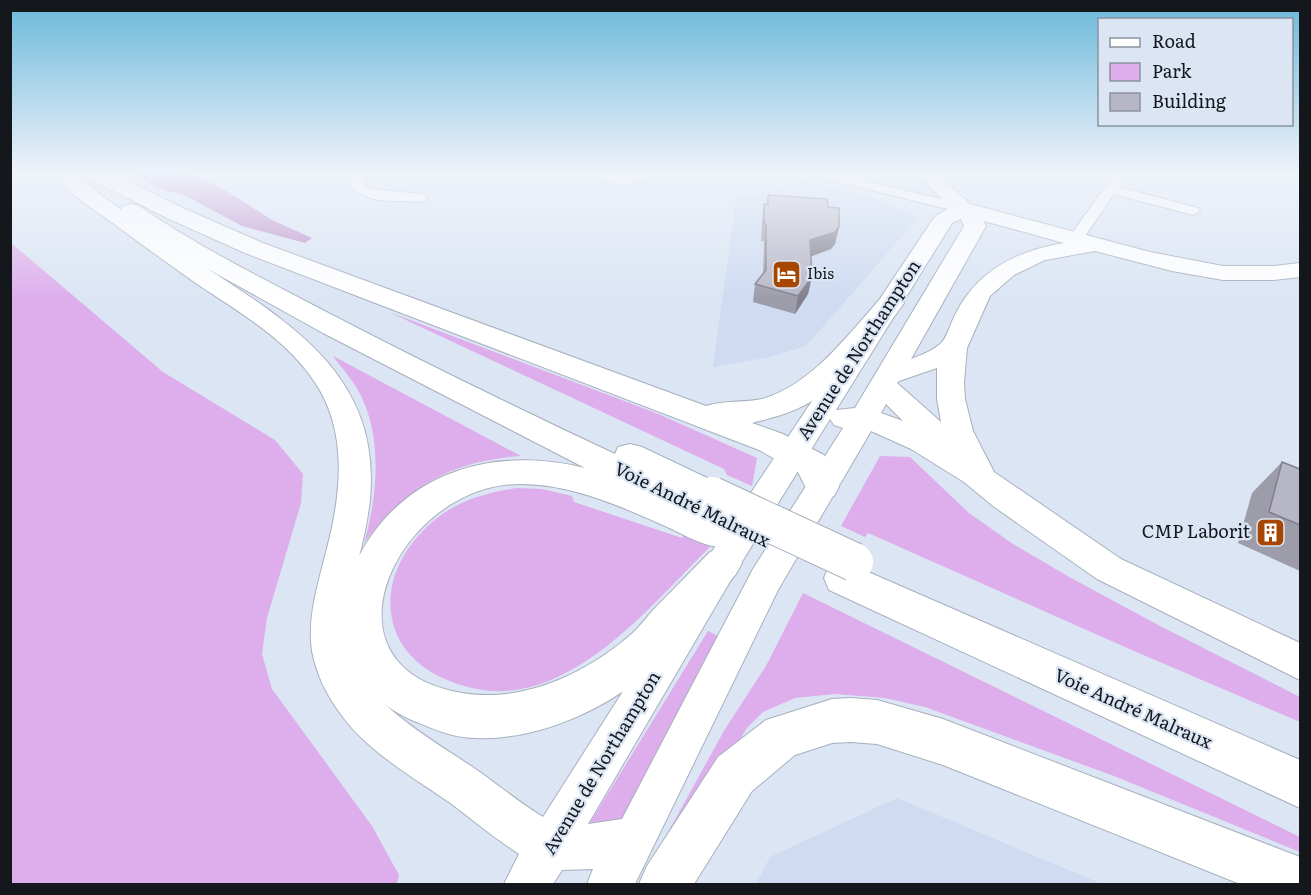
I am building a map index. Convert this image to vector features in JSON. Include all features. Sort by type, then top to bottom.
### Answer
[{"type":"main road","name":"Voie André Malraux","points":[[138,216],[198,253],[428,377],[703,509],[1300,761]]},
{"type":"main road","points":[[181,216],[254,248],[793,452],[812,464],[822,487]]},
{"type":"main road","points":[[690,412],[734,416],[787,403],[810,390],[827,374],[891,303]]},
{"type":"main road","points":[[527,471],[703,509],[718,532],[730,545],[641,652],[603,679],[573,696],[535,710],[500,716],[467,717],[430,708],[399,691],[370,655],[362,625],[363,602],[370,573],[382,548],[395,532],[425,503],[449,489],[486,476],[527,471]]},
{"type":"main road","name":"Voie André Malraux","points":[[730,545],[848,570],[1300,784]]},
{"type":"main road","points":[[665,885],[735,774],[782,736],[832,721],[851,720],[877,722],[943,742],[1300,883]]},
{"type":"street","points":[[117,216],[284,334],[321,371],[335,391],[349,428],[353,456],[354,499],[333,591],[329,622],[332,654],[337,672],[354,700],[374,720],[521,828],[552,846],[593,847],[636,838]]},
{"type":"street","name":"Avenue de Northampton","points":[[527,885],[730,545],[816,418],[944,219],[950,216]]},
{"type":"street","name":"Avenue de Northampton","points":[[610,885],[636,838],[765,580],[975,226],[970,216]]},
{"type":"street","points":[[989,216],[1209,272],[1276,275],[1300,270]]},
{"type":"street","points":[[1076,239],[1093,216]]},
{"type":"street","points":[[979,477],[965,450],[954,420],[948,379],[954,348],[971,308],[985,286],[993,279],[1029,259],[1081,247],[1105,247]]},
{"type":"street","points":[[954,348],[885,380],[979,477]]},
{"type":"street","points":[[816,418],[863,418],[897,429],[922,441],[979,477],[1023,511],[1109,569],[1300,662]]},
{"type":"shaded area","points":[[223,216],[265,216],[312,238],[305,243],[242,226]]},
{"type":"shaded area","points":[[734,216],[919,217],[806,346],[770,357],[713,367]]},
{"type":"shaded area","points":[[897,798],[1102,884],[756,884],[770,857]]},
{"type":"green space","points":[[10,242],[163,372],[275,440],[303,474],[301,503],[267,618],[262,654],[272,689],[372,826],[399,875],[397,884],[11,884]]},
{"type":"green space","points":[[389,312],[656,413],[757,458],[752,486],[727,475],[724,469]]},
{"type":"green space","points":[[333,356],[521,456],[472,464],[432,480],[397,506],[364,543],[375,485],[375,446],[366,408],[358,390]]},
{"type":"green space","points":[[880,456],[910,457],[969,513],[1013,544],[1162,627],[1300,697],[1300,722],[868,533],[865,537],[841,526]]},
{"type":"green space","points":[[516,488],[542,489],[572,496],[574,502],[682,538],[684,534],[710,547],[636,621],[596,654],[574,668],[551,680],[528,688],[493,691],[470,688],[430,671],[410,654],[397,634],[391,611],[392,587],[400,563],[415,540],[436,519],[474,498]]},
{"type":"green space","points":[[803,593],[1300,837],[1300,852],[1114,776],[925,707],[885,698],[835,694],[795,698],[763,712],[747,728],[685,827],[651,863],[725,729],[766,666]]},
{"type":"green space","points":[[708,631],[718,636],[627,819],[583,834]]},
{"type":"building","name":"Ibis","points":[[764,216],[839,216],[839,227],[835,232],[810,240],[812,277],[798,296],[755,284],[766,270],[766,224],[764,224]]},
{"type":"building","points":[[1282,462],[1300,469],[1300,525],[1269,512]]},
{"type":"place","name":"Ibis","points":[[786,274]]},
{"type":"place","name":"CMP Laborit","points":[[1271,532]]}]
